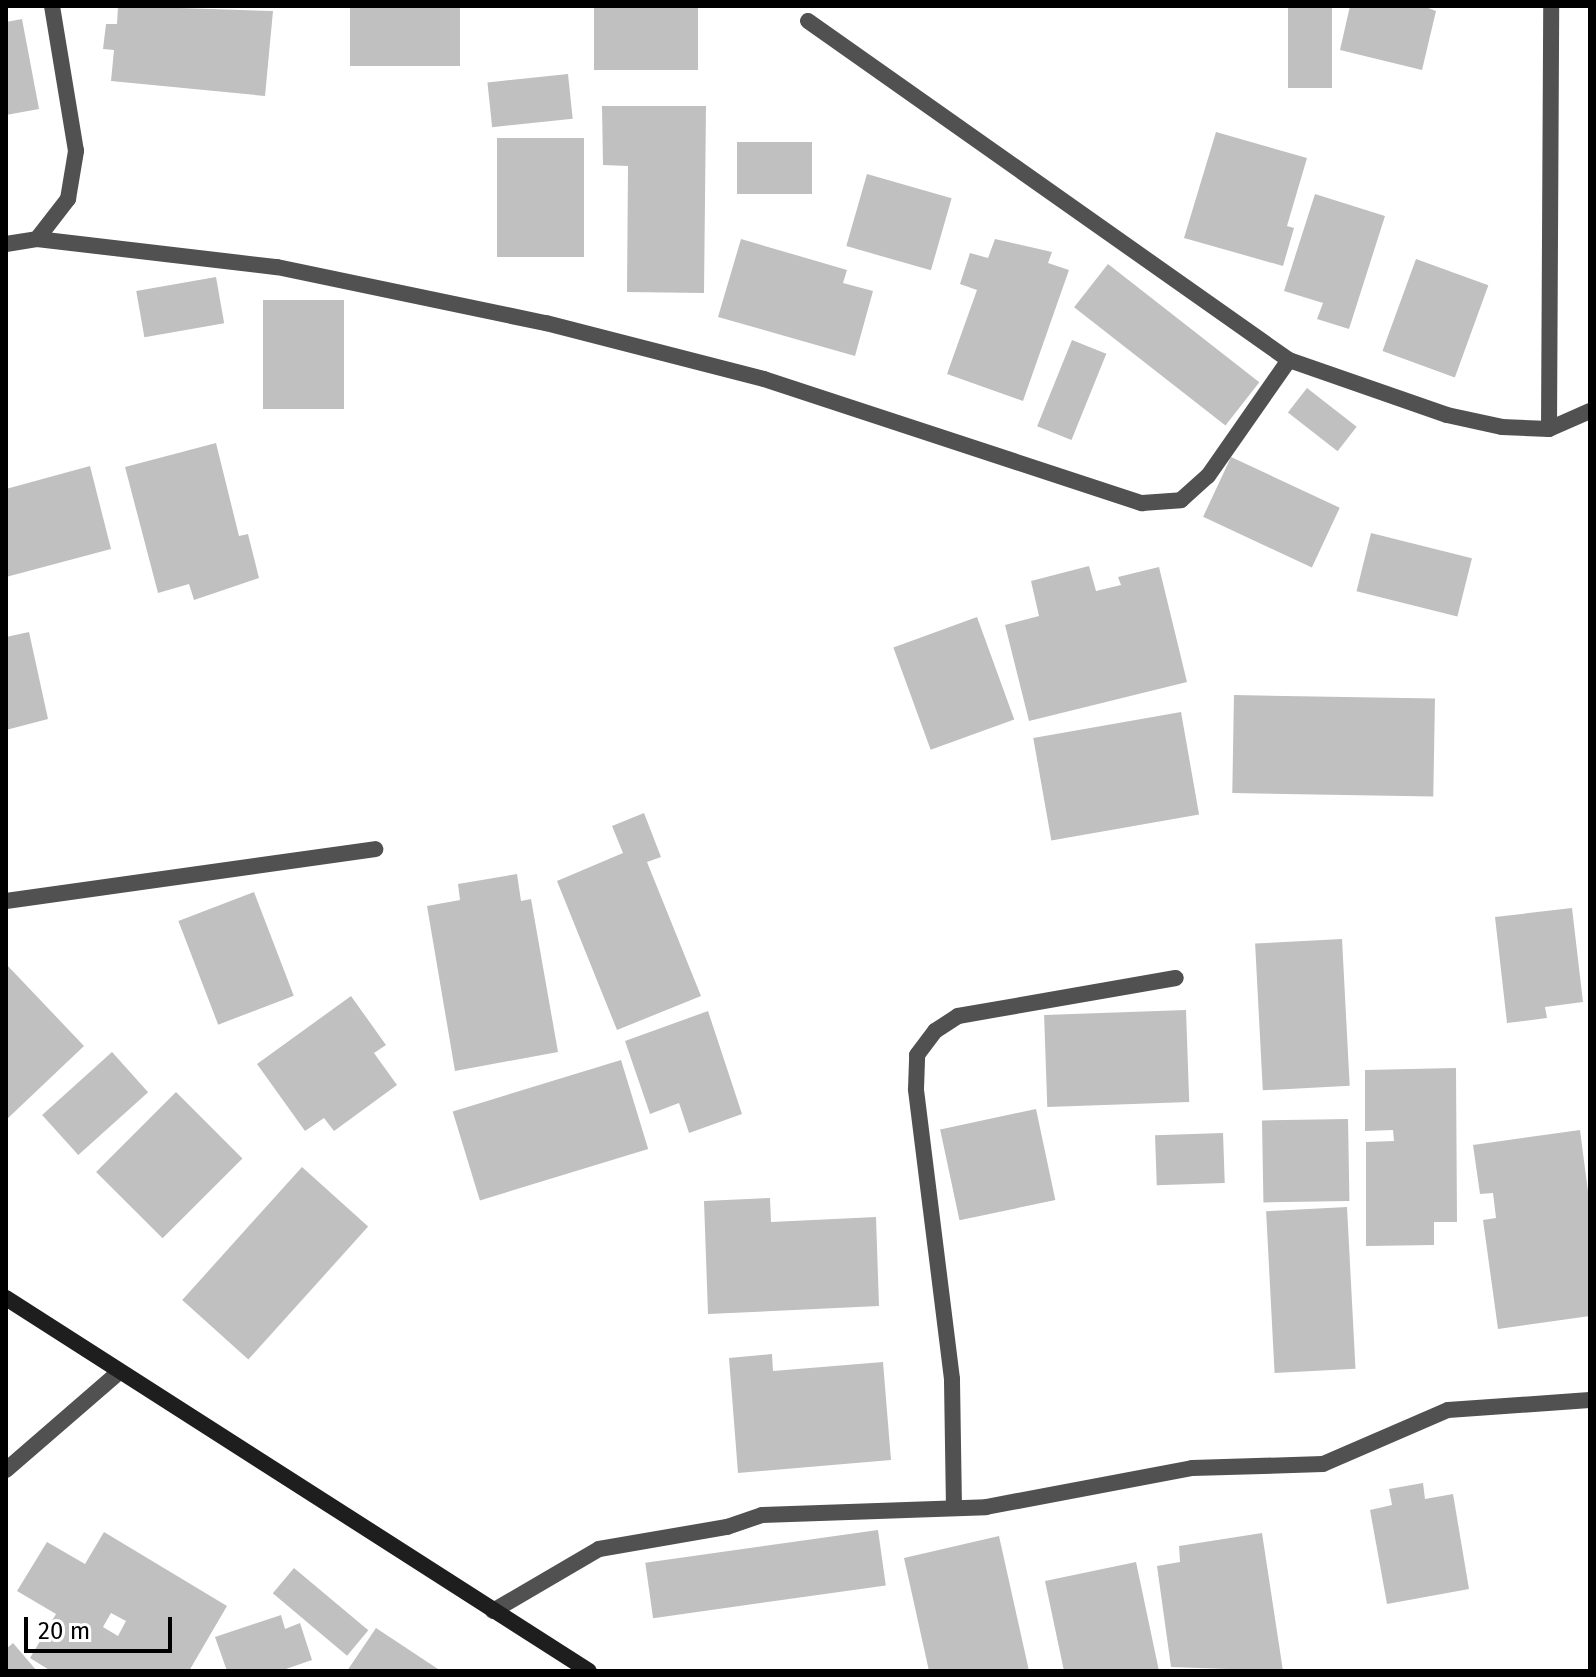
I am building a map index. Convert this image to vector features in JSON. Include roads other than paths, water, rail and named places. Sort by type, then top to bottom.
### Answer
[{"type":"main road","points":[[6,1298],[118,1373],[589,1671]]},
{"type":"street","points":[[37,239],[68,199],[76,151],[52,6]]},
{"type":"street","points":[[1549,429],[1551,6]]},
{"type":"street","points":[[808,21],[1289,360],[1447,415],[1502,427],[1549,429],[1590,411]]},
{"type":"street","points":[[6,244],[37,239],[277,267],[546,323],[764,379],[1142,503],[1181,500],[1208,476],[1289,360]]},
{"type":"street","points":[[6,901],[375,849]]},
{"type":"street","points":[[954,1508],[952,1379],[916,1089],[917,1055],[935,1031],[958,1016],[1176,978]]},
{"type":"street","points":[[6,1470],[118,1373]]},
{"type":"street","points":[[493,1611],[599,1549],[727,1527],[762,1515],[986,1507],[1192,1468],[1323,1464],[1448,1410],[1590,1400]]}]
